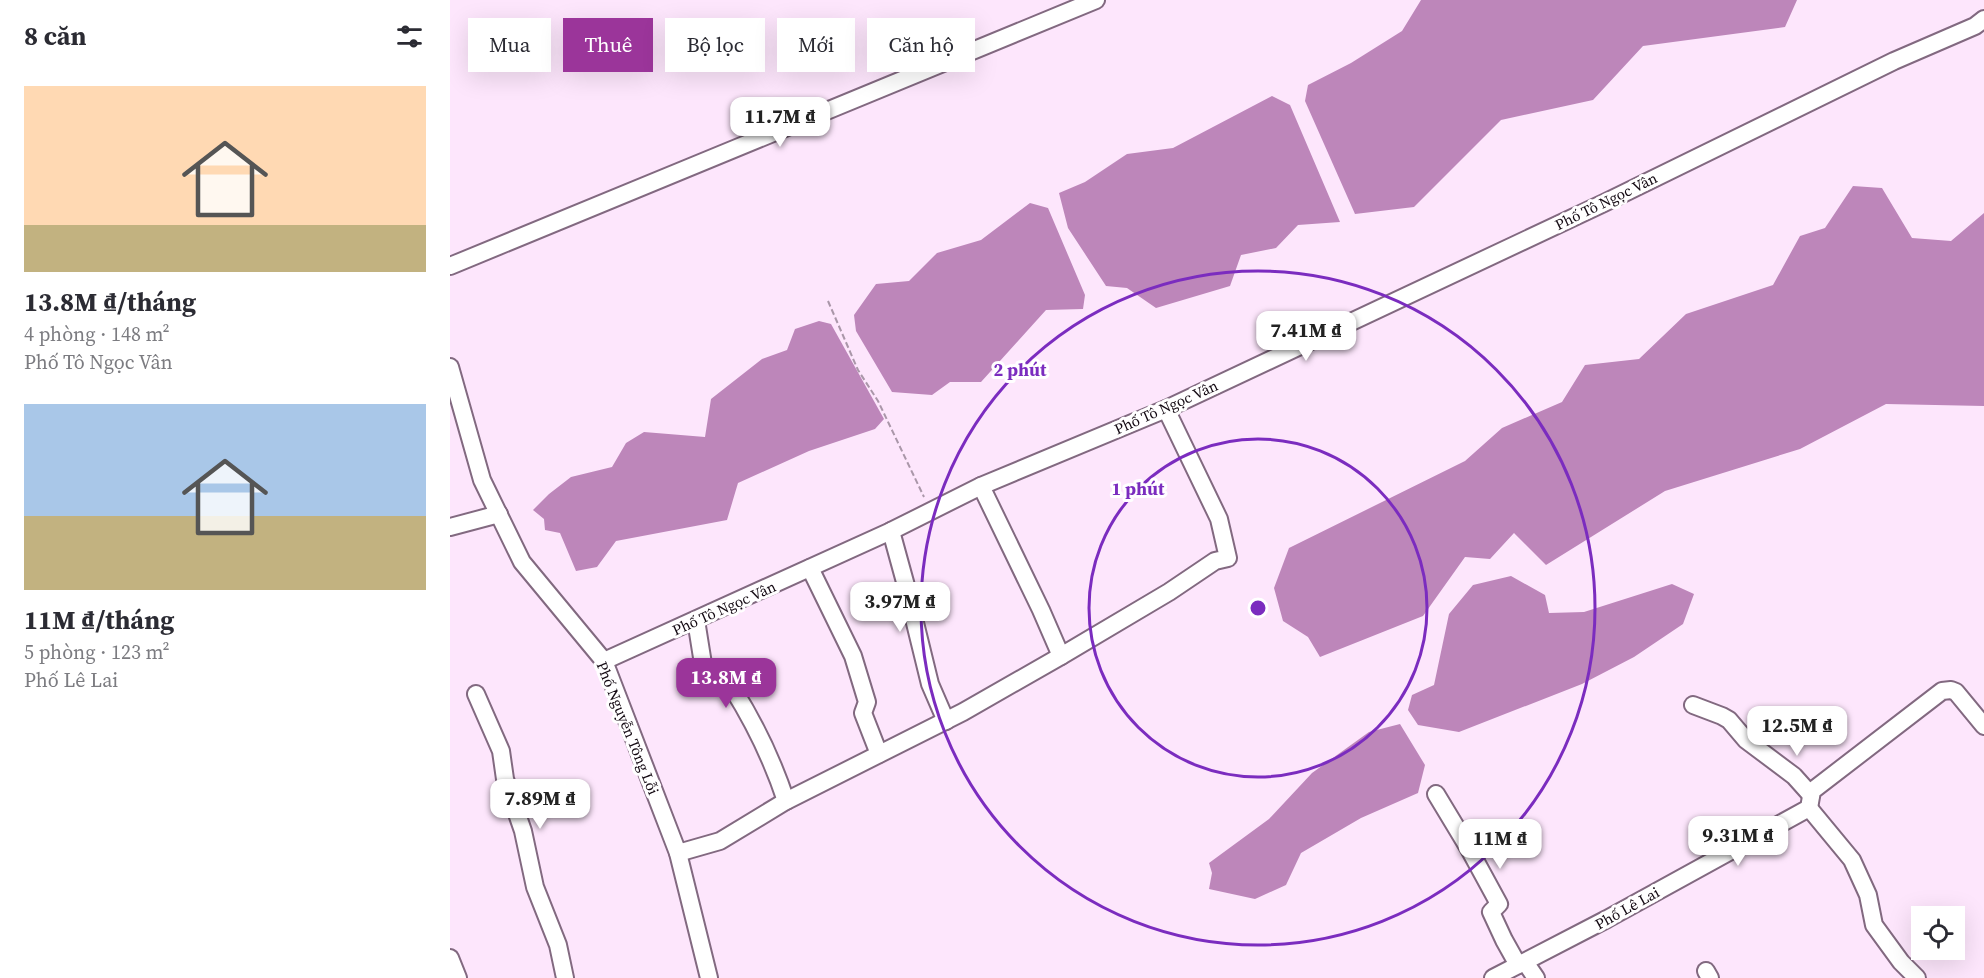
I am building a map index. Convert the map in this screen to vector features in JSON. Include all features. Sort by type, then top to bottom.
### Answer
[{"type":"street","points":[[450,266],[1096,0]]},
{"type":"street","name":"Phố Tô Ngọc Vân","points":[[604,661],[891,531],[981,486],[1166,409],[1604,203],[1894,61],[1975,26],[1984,19]]},
{"type":"street","name":"Phố Nguyễn Tông Lỗi","points":[[450,367],[482,480],[522,562],[604,661],[678,854],[709,978]]},
{"type":"street","points":[[678,854],[720,841],[786,801],[946,721],[1169,592],[1215,561],[1228,558],[1219,519],[1166,409]]},
{"type":"street","points":[[981,486],[1061,656]]},
{"type":"street","points":[[450,527],[498,514]]},
{"type":"street","points":[[891,531],[930,684],[946,721]]},
{"type":"street","points":[[810,568],[853,656],[867,702],[863,713],[879,754]]},
{"type":"street","points":[[696,620],[704,670],[715,684],[733,689],[749,713],[786,801]]},
{"type":"street","name":"Phố Lê Lai","points":[[1493,978],[1607,919],[1810,802],[1812,791],[1942,692],[1951,690],[1956,692],[1984,726]]},
{"type":"street","points":[[476,694],[501,751],[505,779],[523,831],[535,887],[558,945],[565,978]]},
{"type":"street","points":[[1693,705],[1729,720],[1746,740],[1794,776],[1852,860],[1868,895],[1874,925],[1901,962],[1917,978]]},
{"type":"street","points":[[1436,794],[1499,904],[1491,912],[1504,940],[1521,964],[1536,978]]},
{"type":"street","points":[[450,958],[458,978]]},
{"type":"path","points":[[828,301],[858,370],[878,401],[930,511]]},
{"type":"shaded area","points":[[1421,0],[1797,0],[1785,27],[1643,46],[1593,100],[1501,120],[1414,207],[1355,214],[1305,101],[1308,85],[1351,63],[1402,31]]},
{"type":"shaded area","points":[[1272,96],[1290,105],[1340,222],[1298,225],[1276,248],[1241,255],[1230,286],[1156,308],[1127,288],[1106,286],[1068,228],[1059,193],[1085,182],[1127,154],[1173,148]]},
{"type":"shaded area","points":[[1853,186],[1882,188],[1912,238],[1951,241],[1984,213],[1984,406],[1886,404],[1800,449],[1665,491],[1546,565],[1514,533],[1490,559],[1465,557],[1423,616],[1320,657],[1308,637],[1283,621],[1274,588],[1289,548],[1465,461],[1502,428],[1562,402],[1585,365],[1639,359],[1686,314],[1773,285],[1800,236],[1825,228]]},
{"type":"shaded area","points":[[1030,203],[1048,208],[1085,295],[1083,309],[1046,310],[981,382],[950,382],[932,395],[892,392],[856,331],[854,315],[876,284],[909,281],[937,253],[981,240]]},
{"type":"shaded area","points":[[819,321],[831,324],[884,419],[875,429],[809,451],[738,483],[727,520],[616,541],[597,567],[576,571],[560,533],[545,530],[544,519],[533,510],[571,477],[612,467],[626,443],[644,432],[705,437],[711,399],[762,359],[787,350],[795,329]]},
{"type":"shaded area","points":[[1511,576],[1545,595],[1549,613],[1584,612],[1672,584],[1694,594],[1683,624],[1634,657],[1582,684],[1459,732],[1418,725],[1408,710],[1412,695],[1434,685],[1449,614],[1473,585]]},
{"type":"shaded area","points":[[1400,724],[1425,765],[1418,793],[1361,818],[1301,853],[1286,885],[1255,899],[1209,889],[1212,873],[1209,863],[1269,819],[1312,773],[1369,732]]}]
